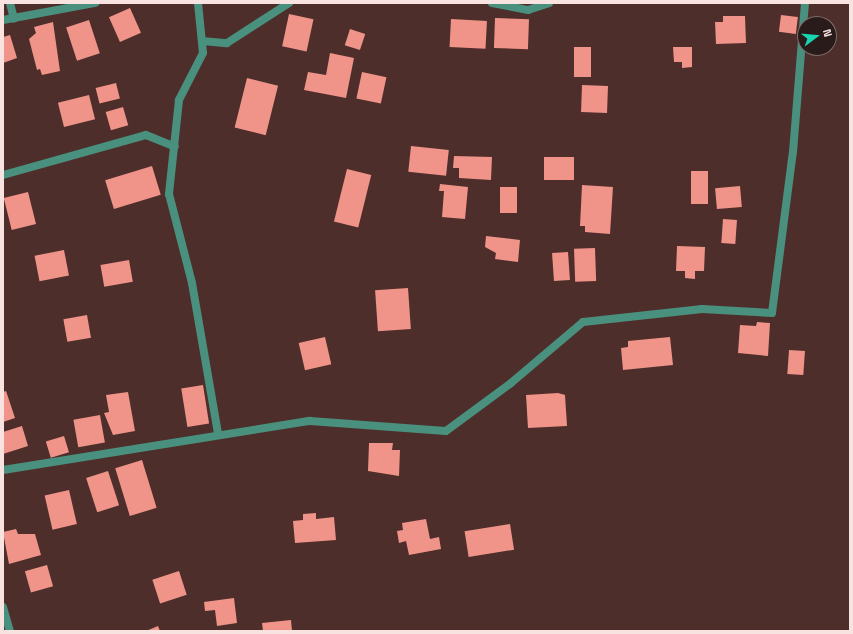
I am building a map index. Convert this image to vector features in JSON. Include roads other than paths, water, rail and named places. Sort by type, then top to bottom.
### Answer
[{"type":"street","points":[[10,3],[14,19]]},
{"type":"street","points":[[3,20],[95,3]]},
{"type":"street","points":[[198,3],[203,53],[179,100],[170,194],[192,283],[218,433]]},
{"type":"street","points":[[202,41],[227,43],[289,3]]},
{"type":"street","points":[[492,3],[528,10],[549,3]]},
{"type":"street","points":[[3,470],[218,433],[310,421],[446,431],[511,383],[583,322],[702,309],[772,313],[792,152],[805,3]]},
{"type":"street","points":[[3,175],[146,135],[175,147]]},
{"type":"street","points":[[3,607],[10,631]]}]
